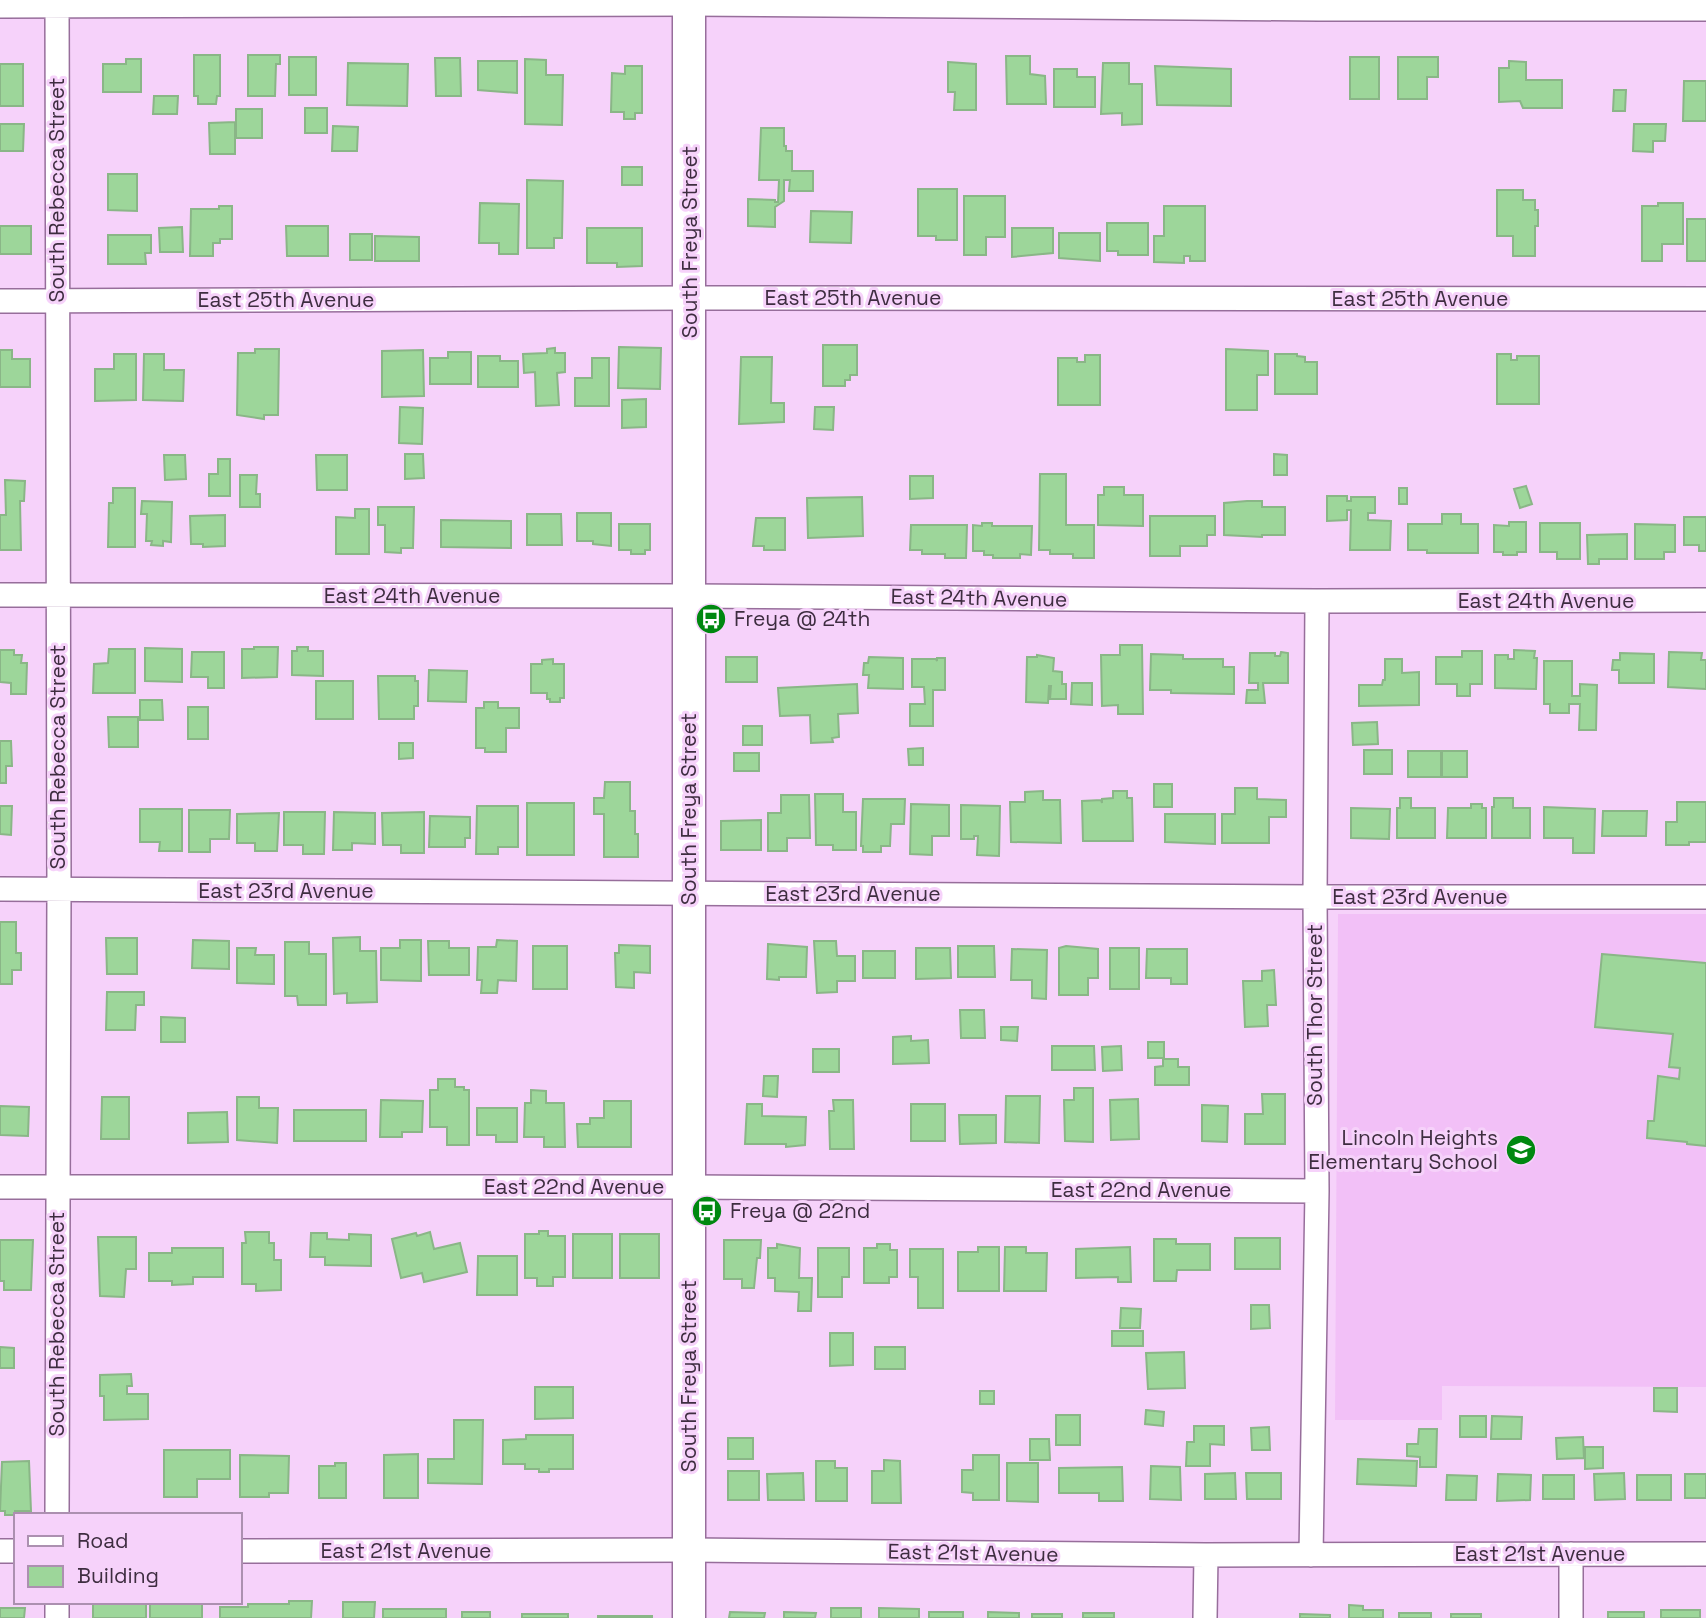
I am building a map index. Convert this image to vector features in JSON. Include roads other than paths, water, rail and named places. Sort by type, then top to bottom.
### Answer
[{"type":"main road","name":"South Freya Street","points":[[689,2],[689,1618]]},
{"type":"street","points":[[0,6],[57,3],[689,2],[1706,9]]},
{"type":"street","name":"South Rebecca Street","points":[[57,3],[57,1513]]},
{"type":"street","name":"East 25th Avenue","points":[[0,301],[690,298],[1706,299]]},
{"type":"street","name":"East 24th Avenue","points":[[0,595],[689,596],[1317,601],[1706,600]]},
{"type":"street","name":"South Thor Street","points":[[1311,1555],[1317,1191],[1317,601]]},
{"type":"street","name":"East 23rd Avenue","points":[[0,889],[1706,897]]},
{"type":"street","name":"East 22nd Avenue","points":[[0,1187],[1317,1191]]},
{"type":"street","name":"East 21st Avenue","points":[[242,1551],[1706,1554]]},
{"type":"street","points":[[1571,1554],[1571,1618]]},
{"type":"street","points":[[1205,1618],[1206,1555]]},
{"type":"place","name":"Freya @ 24th","points":[[711,619]]},
{"type":"place","name":"Lincoln Heights Elementary School","points":[[1521,1150]]},
{"type":"place","name":"Freya @ 22nd","points":[[707,1211]]}]
